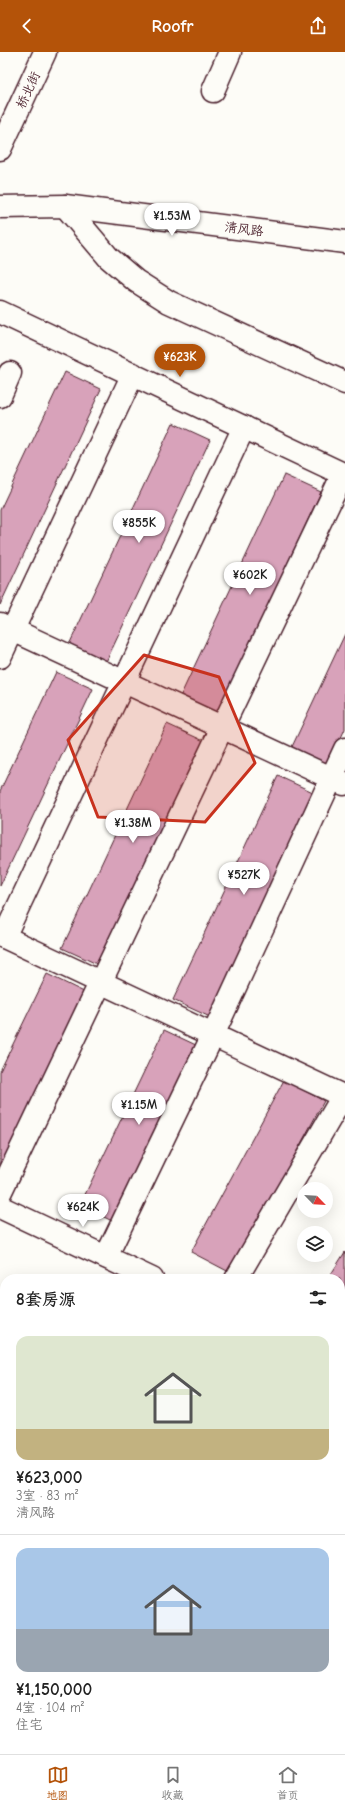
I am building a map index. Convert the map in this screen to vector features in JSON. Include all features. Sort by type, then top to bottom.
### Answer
[{"type":"street","name":"桥北街","points":[[0,149],[45,52]]},
{"type":"street","points":[[213,91],[230,52]]},
{"type":"street","points":[[65,206],[109,258],[136,281],[169,302],[345,383]]},
{"type":"street","name":"清风路","points":[[0,207],[65,206],[345,242]]},
{"type":"street","points":[[0,312],[344,474],[0,1193]]},
{"type":"street","points":[[0,396],[10,373]]},
{"type":"street","points":[[0,657],[6,627],[133,374]]},
{"type":"street","points":[[239,1274],[344,1097],[2,936],[244,427]]},
{"type":"street","points":[[6,627],[338,781]]},
{"type":"street","points":[[106,1257],[338,781],[345,749]]},
{"type":"street","points":[[0,1207],[141,1274]]},
{"type":"highlighted area","points":[[144,655],[219,677],[255,763],[205,822],[98,817],[68,740]]},
{"type":"building","points":[[65,372],[101,389],[0,605],[0,510]]},
{"type":"building","points":[[173,423],[210,440],[105,664],[68,647]]},
{"type":"building","points":[[284,475],[321,492],[216,716],[179,699]]},
{"type":"building","points":[[345,634],[345,729],[327,768],[290,751]]},
{"type":"building","points":[[56,672],[93,689],[0,886],[0,791]]},
{"type":"building","points":[[167,724],[204,741],[99,965],[62,948]]},
{"type":"building","points":[[278,776],[315,793],[210,1017],[173,1000]]},
{"type":"building","points":[[47,974],[88,994],[0,1168],[0,1071]]},
{"type":"building","points":[[164,1030],[198,1046],[114,1222],[80,1205]]},
{"type":"building","points":[[284,1080],[324,1101],[231,1273],[191,1252]]},
{"type":"building","points":[[345,1252],[345,1274],[331,1274]]}]
